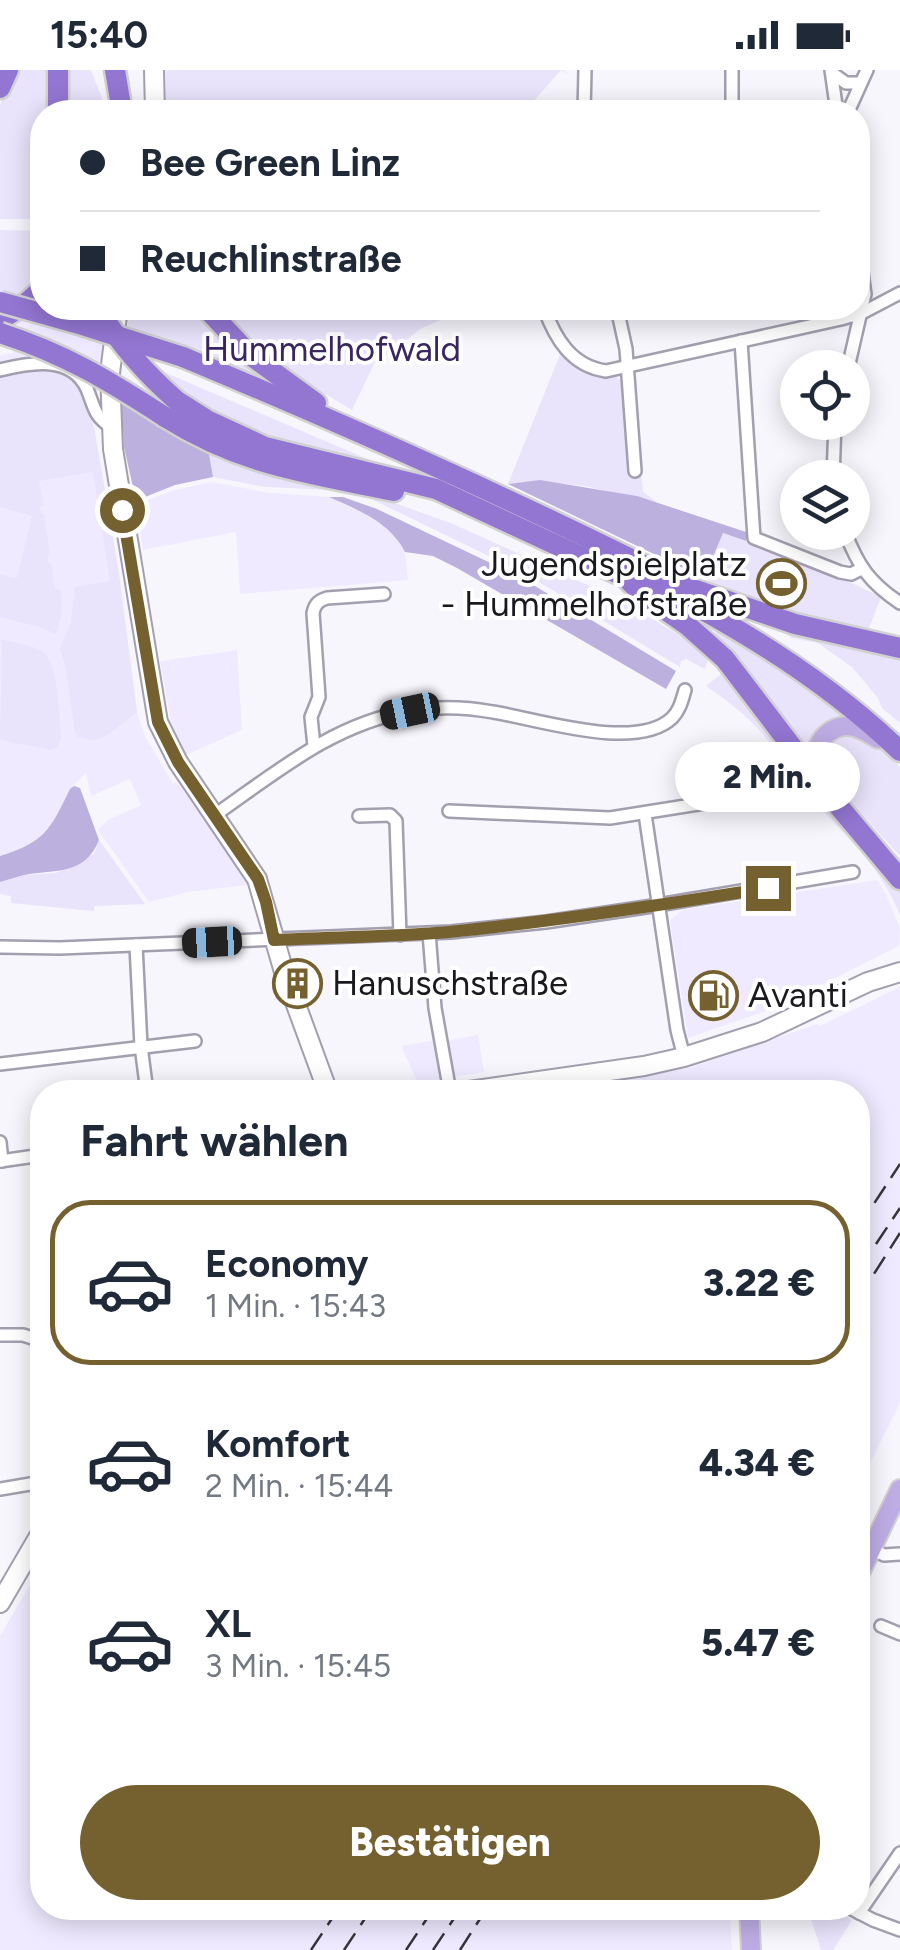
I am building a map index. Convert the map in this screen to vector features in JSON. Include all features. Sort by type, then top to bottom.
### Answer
[{"type":"highway","points":[[0,88],[8,70]]},
{"type":"highway","points":[[58,70],[58,100]]},
{"type":"highway","points":[[112,100],[113,70]]},
{"type":"highway","points":[[113,70],[119,100]]},
{"type":"highway","points":[[0,317],[30,300]]},
{"type":"highway","points":[[0,302],[30,310]]},
{"type":"highway","points":[[0,317],[180,363],[440,482],[457,498]]},
{"type":"highway","points":[[66,320],[373,438],[610,548],[740,616],[817,664],[900,732]]},
{"type":"highway","points":[[106,320],[171,409]]},
{"type":"highway","points":[[216,320],[270,372],[373,438]]},
{"type":"highway","points":[[0,333],[58,354],[171,409],[265,446],[408,481],[457,498],[625,577],[651,583],[778,654],[835,694],[900,751]]},
{"type":"highway","points":[[625,577],[725,659],[824,790],[900,879]]},
{"type":"highway","points":[[684,586],[794,624],[900,648]]},
{"type":"main road","points":[[900,751],[849,726],[827,734],[817,753],[829,782],[900,864]]},
{"type":"main road","points":[[871,1549],[900,1489]]},
{"type":"main road","points":[[749,1920],[751,1950]]},
{"type":"street","points":[[154,70],[154,100]]},
{"type":"street","points":[[584,100],[585,70]]},
{"type":"street","points":[[732,70],[732,100]]},
{"type":"street","points":[[853,100],[867,70]]},
{"type":"street","points":[[832,71],[846,84],[860,83]]},
{"type":"street","points":[[832,71],[836,100]]},
{"type":"street","points":[[870,309],[900,293]]},
{"type":"street","points":[[117,320],[110,373],[112,428],[158,722],[178,762],[258,879],[274,940],[324,1080]]},
{"type":"street","points":[[550,320],[561,343],[581,363],[606,371],[832,320]]},
{"type":"street","points":[[620,320],[635,471]]},
{"type":"street","points":[[853,350],[860,320]]},
{"type":"street","points":[[742,341],[754,538],[834,571],[851,574],[861,569]]},
{"type":"street","points":[[0,370],[42,363],[66,368],[84,384],[97,417],[112,428]]},
{"type":"street","points":[[852,550],[871,581],[900,603]]},
{"type":"street","points":[[314,746],[311,717],[319,697],[315,605],[328,598],[384,594]]},
{"type":"street","points":[[215,815],[314,746],[354,726],[396,714],[431,708],[485,710],[587,731],[624,732],[663,724],[677,713],[685,690]]},
{"type":"street","points":[[450,811],[596,818],[755,796],[770,789]]},
{"type":"street","points":[[645,814],[684,1057]]},
{"type":"street","points":[[359,816],[390,815],[396,820],[400,935]]},
{"type":"street","points":[[0,947],[429,933],[546,922],[853,872]]},
{"type":"street","points":[[429,933],[448,1080]]},
{"type":"street","points":[[136,945],[145,1080]]},
{"type":"street","points":[[868,982],[900,959]]},
{"type":"street","points":[[546,1080],[684,1057],[777,1026],[868,982],[900,972]]},
{"type":"street","points":[[0,1064],[195,1041]]},
{"type":"street","points":[[0,1142],[1,1161],[30,1157]]},
{"type":"street","points":[[0,1335],[30,1336]]},
{"type":"street","points":[[0,1489],[30,1484]]},
{"type":"street","points":[[871,1549],[884,1555],[900,1554]]},
{"type":"street","points":[[0,1603],[30,1551]]},
{"type":"street","points":[[881,1626],[900,1634]]},
{"type":"street","points":[[870,1890],[900,1853]]},
{"type":"street","points":[[870,1917],[900,1930]]},
{"type":"shaded area","points":[[30,310],[30,320],[105,320],[100,391],[84,393],[108,505],[137,712],[144,734],[173,784],[177,782],[247,885],[188,892],[149,902],[98,830],[108,820],[141,805],[130,779],[91,796],[86,773],[70,789],[45,833],[28,847],[0,856],[0,355],[13,353],[14,321]]},
{"type":"shaded area","points":[[121,400],[209,454],[213,477],[175,485],[140,499],[135,496],[124,447]]},
{"type":"shaded area","points":[[540,480],[637,496],[746,532],[746,541],[723,533],[704,578],[508,484]]},
{"type":"shaded area","points":[[211,482],[271,493],[329,497],[372,517],[400,542],[408,580],[240,594],[236,532],[143,550],[136,505],[171,491]]},
{"type":"shaded area","points":[[329,497],[343,497],[377,509],[520,577],[676,671],[666,689],[457,568],[433,556],[405,552],[382,525]]},
{"type":"shaded area","points":[[237,650],[242,730],[186,755],[171,721],[160,661]]},
{"type":"shaded area","points":[[74,786],[80,788],[99,840],[93,852],[68,869],[0,882],[0,856],[44,833]]},
{"type":"shaded area","points":[[877,880],[900,929],[899,946],[777,1007],[688,1038],[670,920],[683,910]]},
{"type":"shaded area","points":[[900,987],[900,1403],[870,1463],[870,1080],[613,1080],[690,1068],[820,1026]]},
{"type":"shaded area","points":[[478,1035],[484,1072],[452,1077],[445,1041]]},
{"type":"shaded area","points":[[437,1040],[444,1079],[417,1080],[401,1046]]},
{"type":"shaded area","points":[[30,1585],[30,1920],[730,1920],[732,1950],[0,1950],[0,1636]]},
{"type":"green space","points":[[17,70],[46,70],[46,100],[30,100],[30,219],[0,219],[0,105]]},
{"type":"green space","points":[[69,70],[91,70],[102,100],[68,100]]},
{"type":"green space","points":[[166,70],[561,70],[535,100],[166,100]]},
{"type":"green space","points":[[0,230],[30,231],[30,288],[20,297],[0,293]]},
{"type":"green space","points":[[129,320],[212,320],[295,396],[213,359],[127,328]]},
{"type":"green space","name":"Hummelhofwald","points":[[233,320],[441,320],[422,328],[374,364],[352,410],[292,374]]},
{"type":"green space","points":[[561,352],[585,371],[621,380],[630,474],[641,474],[643,492],[657,502],[585,486],[540,481],[508,484]]},
{"type":"green space","points":[[43,367],[70,374],[84,392],[119,573],[137,712],[94,740],[77,737],[75,732],[60,648],[71,623],[74,587],[110,581],[93,472],[39,481],[48,563],[55,589],[60,589],[61,595],[56,634],[0,617],[0,575],[17,578],[32,516],[0,507],[0,374]]},
{"type":"green space","points":[[159,370],[386,467],[294,445],[236,424],[183,392]]},
{"type":"green space","points":[[209,454],[292,481],[344,491],[265,487],[213,477]]},
{"type":"green space","points":[[357,493],[453,524],[592,587],[700,648],[709,656],[705,669],[686,659],[680,667],[524,573]]},
{"type":"green space","points":[[723,533],[833,574],[881,597],[868,631],[794,616],[704,578]]},
{"type":"green space","points":[[771,624],[815,634],[826,643],[900,658],[900,723],[882,708],[852,667],[818,643],[792,638]]},
{"type":"green space","points":[[717,631],[804,680],[851,720],[811,759],[713,638]]},
{"type":"green space","points":[[0,639],[35,648],[50,661],[58,694],[58,747],[51,750],[0,740]]},
{"type":"green space","points":[[725,671],[823,800],[900,889],[900,915],[869,861],[801,787],[760,731],[706,686]]},
{"type":"green space","points":[[849,731],[879,745],[900,767],[900,856],[823,765],[827,742]]},
{"type":"green space","points":[[99,840],[145,904],[94,906],[94,911],[11,903],[11,896],[0,894],[0,882],[56,873],[94,854]]},
{"type":"green space","points":[[811,1920],[852,1920],[833,1950],[821,1950]]},
{"type":"railway","points":[[870,1210],[900,1164]]},
{"type":"railway","points":[[876,1244],[900,1208]]},
{"type":"railway","points":[[870,1280],[900,1233]]},
{"type":"railway","points":[[311,1950],[331,1920]]},
{"type":"railway","points":[[344,1950],[364,1920]]},
{"type":"railway","points":[[406,1950],[426,1920]]},
{"type":"railway","points":[[433,1950],[453,1920]]},
{"type":"railway","points":[[460,1950],[479,1920]]},
{"type":"place","name":"Jugendspielplatz - Hummelhofstraße","points":[[782,584]]},
{"type":"place","name":"Hanuschstraße","points":[[297,983]]},
{"type":"place","name":"Avanti","points":[[713,995]]},
{"type":"route","points":[[122,510],[158,722],[178,762],[258,879],[274,940],[492,927],[768,888]]}]
